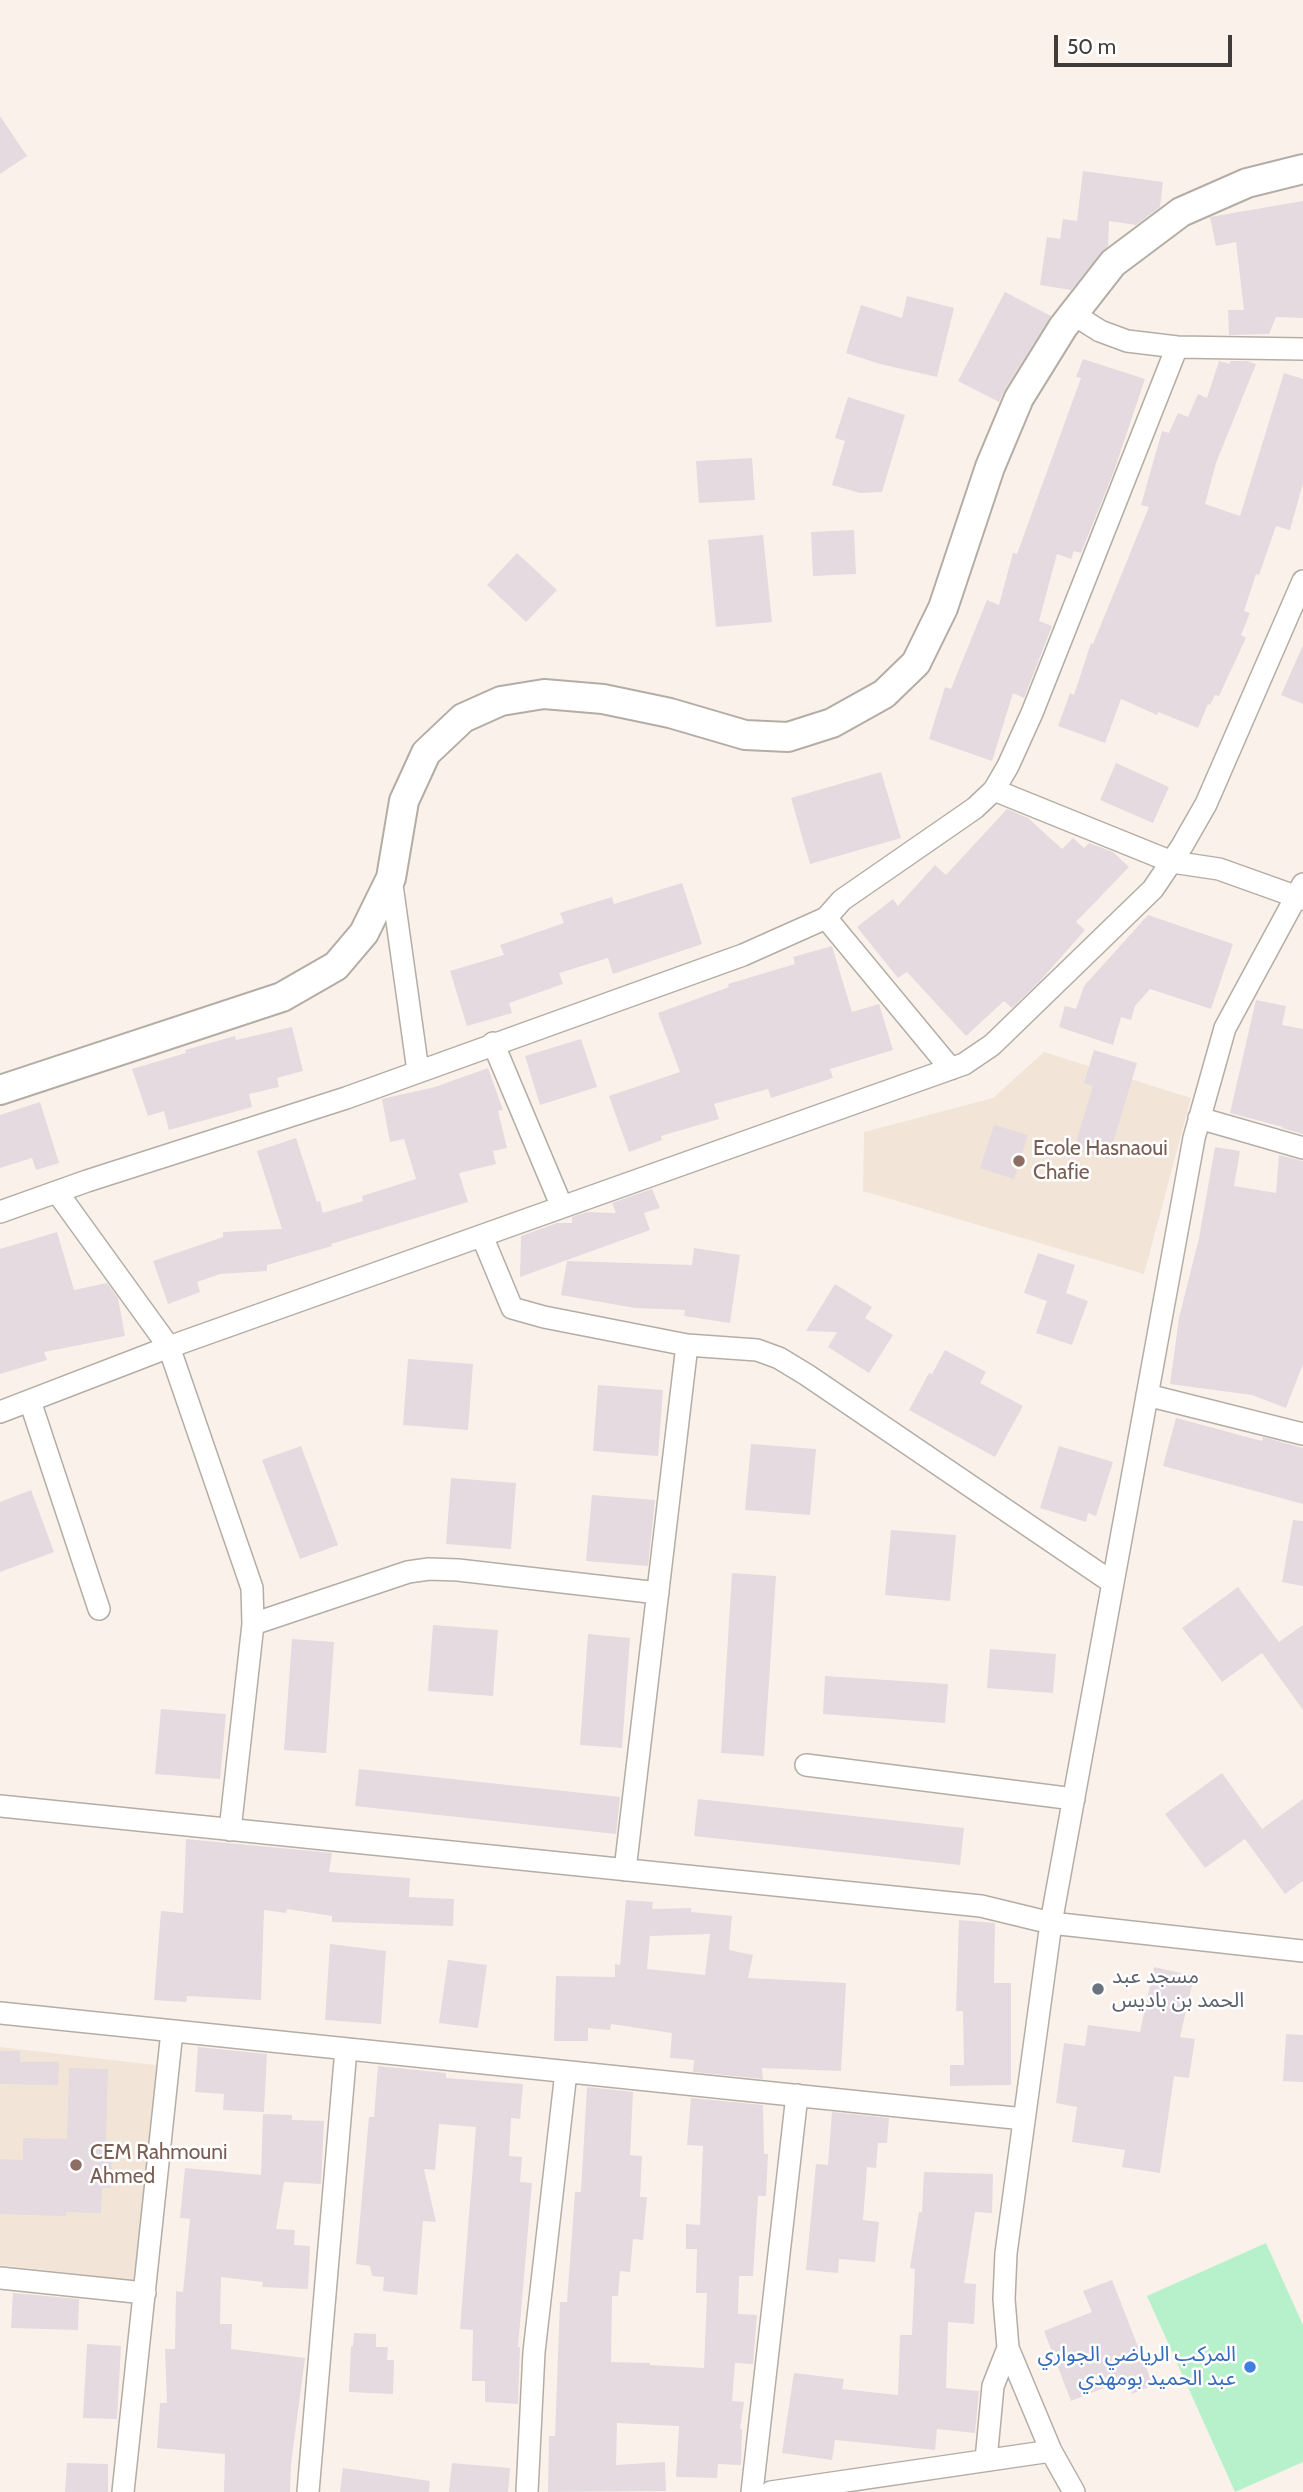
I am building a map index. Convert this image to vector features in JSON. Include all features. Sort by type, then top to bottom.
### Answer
[{"type":"street","points":[[0,1090],[282,997],[336,966],[364,933],[391,878],[404,801],[426,753],[463,718],[501,701],[544,694],[603,699],[670,713],[745,736],[788,737],[832,723],[884,694],[916,663],[943,608],[990,467],[1019,398],[1073,314],[1113,263],[1181,212],[1247,183],[1303,169]]},
{"type":"street","points":[[1073,314],[1100,331],[1126,341],[1177,348],[1303,349]]},
{"type":"street","points":[[0,1212],[345,1098],[743,955],[826,918],[842,901],[975,808],[994,790],[1032,713],[1177,348]]},
{"type":"street","points":[[0,1412],[169,1347],[964,1064],[992,1045],[1153,889],[1172,862],[1206,804],[1303,581]]},
{"type":"street","points":[[994,790],[1172,862],[1219,869],[1300,894],[1225,1028],[1199,1118],[1051,1923],[1006,2253],[1004,2299],[1008,2347],[1051,2451],[1074,2492]]},
{"type":"street","points":[[391,878],[418,1071]]},
{"type":"street","points":[[826,918],[951,1069]]},
{"type":"street","points":[[493,1043],[562,1207]]},
{"type":"street","points":[[1199,1118],[1303,1148]]},
{"type":"street","points":[[57,1192],[169,1347],[252,1588],[253,1624],[230,1829]]},
{"type":"street","points":[[482,1236],[512,1308],[544,1318],[687,1345],[757,1350],[779,1359],[807,1375],[1113,1583]]},
{"type":"street","points":[[625,1870],[687,1345]]},
{"type":"street","points":[[1147,1395],[1303,1434]]},
{"type":"street","points":[[30,1401],[99,1609]]},
{"type":"street","points":[[253,1624],[408,1572],[429,1569],[479,1572],[658,1593]]},
{"type":"street","points":[[806,1765],[1074,1798]]},
{"type":"street","points":[[0,1806],[981,1906],[1051,1923],[1303,1951]]},
{"type":"street","points":[[0,2013],[1024,2119]]},
{"type":"street","points":[[123,2492],[172,2031]]},
{"type":"street","points":[[308,2492],[346,2049]]},
{"type":"street","points":[[527,2492],[534,2352],[566,2072]]},
{"type":"street","points":[[752,2492],[797,2095]]},
{"type":"street","points":[[0,2278],[145,2293]]},
{"type":"street","points":[[986,2460],[993,2386],[1008,2347]]},
{"type":"street","points":[[771,2492],[1051,2451]]},
{"type":"shaded area","name":"Ecole Hasnaoui Chafie","points":[[1044,1052],[1191,1098],[1144,1274],[863,1191],[864,1132],[993,1098]]},
{"type":"shaded area","name":"CEM Rahmouni Ahmed","points":[[0,2047],[164,2066],[139,2281],[0,2265]]},
{"type":"green space","points":[[1266,2243],[1303,2325],[1303,2462],[1235,2492],[1147,2296]]},
{"type":"building","points":[[0,116],[27,156],[0,174]]},
{"type":"building","points":[[1083,171],[1163,182],[1160,207],[1136,225],[1109,221],[1108,246],[1071,290],[1040,285],[1047,237],[1060,239],[1063,219],[1077,221]]},
{"type":"building","points":[[1303,201],[1303,318],[1276,317],[1269,334],[1229,335],[1228,310],[1244,310],[1236,242],[1216,246],[1210,217]]},
{"type":"building","points":[[1005,292],[1051,316],[999,402],[958,381]]},
{"type":"building","points":[[907,296],[954,308],[937,377],[846,353],[861,305],[902,318]]},
{"type":"building","points":[[1083,359],[1145,379],[1114,471],[1081,553],[1074,551],[1071,559],[1057,554],[1039,621],[1052,626],[1024,698],[1013,693],[992,761],[929,739],[945,687],[951,689],[987,600],[999,605],[1013,553],[1017,554],[1081,378],[1076,377]]},
{"type":"building","points":[[1219,361],[1230,364],[1230,361],[1247,361],[1256,364],[1216,463],[1205,504],[1240,516],[1284,373],[1303,379],[1303,483],[1290,530],[1276,526],[1259,575],[1256,574],[1244,611],[1250,613],[1241,635],[1246,638],[1219,696],[1215,695],[1210,705],[1208,704],[1198,728],[1158,712],[1157,715],[1121,699],[1105,743],[1058,726],[1070,693],[1074,695],[1091,643],[1093,644],[1149,507],[1141,505],[1162,431],[1169,433],[1178,413],[1188,417],[1198,394],[1207,398]]},
{"type":"building","points":[[848,397],[905,415],[882,492],[860,493],[832,485],[845,441],[835,438]]},
{"type":"building","points":[[752,458],[755,500],[699,503],[696,461]]},
{"type":"building","points":[[854,530],[856,574],[813,576],[811,532]]},
{"type":"building","points":[[763,535],[772,622],[716,627],[708,540]]},
{"type":"building","points":[[517,553],[557,590],[526,622],[487,585]]},
{"type":"building","points":[[1303,645],[1303,704],[1281,695]]},
{"type":"building","points":[[1116,763],[1169,787],[1153,823],[1100,800]]},
{"type":"building","points":[[881,772],[901,838],[810,864],[791,798]]},
{"type":"building","points":[[1007,809],[1028,818],[1062,849],[1073,838],[1084,848],[1089,843],[1113,852],[1129,867],[1076,922],[1085,930],[1040,981],[1012,1008],[1004,1001],[966,1036],[907,972],[898,978],[857,927],[893,899],[898,906],[935,865],[946,875]]},
{"type":"building","points":[[682,883],[702,944],[613,974],[608,958],[559,973],[563,984],[509,1003],[512,1013],[467,1026],[450,971],[504,955],[500,945],[564,923],[560,913],[612,897],[614,904]]},
{"type":"building","points":[[1148,915],[1233,944],[1211,1009],[1150,989],[1135,1006],[1131,1020],[1121,1017],[1113,1045],[1059,1027],[1065,1006],[1076,1009],[1084,986]]},
{"type":"building","points":[[832,946],[852,1012],[879,1004],[893,1050],[830,1069],[833,1078],[771,1098],[768,1089],[714,1104],[719,1119],[661,1136],[662,1140],[629,1152],[609,1096],[680,1072],[658,1013],[729,987],[728,984],[795,964],[793,957]]},
{"type":"building","points":[[1256,1000],[1286,1006],[1282,1025],[1303,1029],[1303,1134],[1230,1113]]},
{"type":"building","points":[[292,1027],[303,1071],[277,1078],[279,1087],[249,1094],[252,1107],[169,1130],[164,1111],[148,1116],[132,1069],[235,1036],[236,1040]]},
{"type":"building","points":[[581,1039],[597,1087],[540,1105],[525,1056]]},
{"type":"building","points":[[1094,1050],[1137,1063],[1108,1159],[1074,1149],[1093,1086],[1084,1083]]},
{"type":"building","points":[[488,1068],[503,1110],[498,1111],[507,1148],[493,1151],[496,1164],[459,1173],[468,1202],[267,1265],[267,1271],[220,1274],[197,1282],[200,1292],[168,1304],[153,1261],[223,1237],[223,1232],[282,1229],[257,1151],[296,1138],[323,1213],[363,1201],[362,1196],[416,1179],[404,1139],[390,1142],[382,1099],[435,1087]]},
{"type":"building","points":[[40,1102],[59,1163],[36,1170],[32,1158],[0,1168],[0,1115]]},
{"type":"building","points":[[994,1125],[1028,1135],[1014,1179],[980,1168]]},
{"type":"building","points":[[1215,1147],[1240,1151],[1234,1186],[1276,1193],[1279,1155],[1303,1161],[1303,1364],[1286,1408],[1252,1395],[1170,1384],[1179,1318],[1199,1238]]},
{"type":"building","points":[[652,1189],[660,1208],[644,1213],[650,1230],[520,1277],[521,1236],[557,1223],[572,1223],[572,1217],[587,1212],[616,1213],[612,1203]]},
{"type":"building","points":[[57,1232],[74,1290],[107,1283],[118,1298],[125,1336],[44,1352],[47,1360],[0,1374],[0,1249]]},
{"type":"building","points":[[694,1248],[740,1255],[730,1323],[684,1316],[685,1310],[635,1308],[561,1295],[567,1261],[692,1265]]},
{"type":"building","points":[[1038,1253],[1075,1265],[1066,1293],[1088,1301],[1072,1345],[1036,1333],[1047,1301],[1024,1293]]},
{"type":"building","points":[[835,1284],[872,1307],[865,1318],[893,1335],[869,1373],[828,1347],[837,1332],[806,1331]]},
{"type":"building","points":[[945,1350],[986,1372],[980,1383],[1023,1406],[995,1457],[909,1410]]},
{"type":"building","points":[[408,1359],[473,1364],[468,1430],[403,1425]]},
{"type":"building","points":[[598,1385],[663,1390],[658,1456],[593,1451]]},
{"type":"building","points":[[1176,1418],[1262,1441],[1263,1437],[1303,1448],[1303,1504],[1163,1466]]},
{"type":"building","points":[[751,1444],[816,1449],[810,1515],[745,1510]]},
{"type":"building","points":[[301,1446],[338,1545],[300,1559],[262,1460]]},
{"type":"building","points":[[1059,1446],[1113,1462],[1096,1516],[1088,1513],[1086,1522],[1040,1508]]},
{"type":"building","points":[[451,1478],[516,1483],[511,1549],[446,1544]]},
{"type":"building","points":[[31,1490],[54,1552],[0,1572],[0,1502]]},
{"type":"building","points":[[592,1495],[655,1500],[648,1566],[586,1561]]},
{"type":"building","points":[[1293,1520],[1303,1521],[1303,1586],[1282,1582]]},
{"type":"building","points":[[891,1530],[956,1535],[950,1601],[885,1595]]},
{"type":"building","points":[[732,1573],[776,1576],[764,1756],[721,1753]]},
{"type":"building","points":[[1238,1587],[1279,1642],[1303,1625],[1303,1710],[1262,1653],[1222,1682],[1182,1628]]},
{"type":"building","points":[[433,1625],[498,1630],[493,1696],[428,1691]]},
{"type":"building","points":[[588,1634],[630,1638],[622,1748],[580,1745]]},
{"type":"building","points":[[292,1639],[334,1642],[326,1753],[284,1750]]},
{"type":"building","points":[[990,1649],[1056,1654],[1053,1693],[987,1688]]},
{"type":"building","points":[[825,1676],[948,1684],[945,1723],[823,1714]]},
{"type":"building","points":[[161,1709],[226,1714],[220,1779],[155,1774]]},
{"type":"building","points":[[359,1769],[620,1797],[616,1834],[355,1806]]},
{"type":"building","points":[[1222,1773],[1262,1829],[1303,1799],[1303,1881],[1285,1894],[1245,1839],[1205,1868],[1165,1814]]},
{"type":"building","points":[[698,1799],[964,1828],[960,1865],[694,1836]]},
{"type":"building","points":[[186,1839],[332,1853],[329,1872],[410,1878],[409,1897],[454,1899],[453,1926],[332,1922],[332,1916],[287,1909],[286,1913],[264,1910],[261,2000],[187,1996],[186,2002],[154,2000],[161,1911],[183,1913]]},
{"type":"building","points":[[626,1900],[653,1902],[652,1909],[691,1908],[691,1912],[732,1916],[729,1950],[753,1955],[748,1978],[846,1983],[841,2071],[762,2068],[763,2079],[693,2072],[694,2060],[670,2058],[672,2033],[611,2024],[610,2030],[588,2028],[588,2041],[554,2041],[556,1976],[615,1977],[615,1964],[620,1965]],"holes":[[[710,1934],[705,1975],[647,1969],[650,1936]]]},
{"type":"building","points":[[959,1920],[995,1923],[994,1983],[1011,1983],[1011,2085],[950,2086],[950,2065],[964,2065],[963,2011],[956,2011]]},
{"type":"building","points":[[330,1944],[386,1951],[381,2024],[325,2020]]},
{"type":"building","points":[[448,1960],[487,1965],[478,2028],[439,2023]]},
{"type":"building","points":[[1154,1967],[1194,1976],[1180,2037],[1195,2039],[1189,2078],[1174,2076],[1160,2173],[1122,2167],[1125,2150],[1072,2142],[1077,2107],[1056,2103],[1064,2043],[1085,2046],[1088,2025],[1140,2032]]},
{"type":"building","points":[[1286,2034],[1303,2035],[1303,2082],[1283,2081]]},
{"type":"building","points":[[198,2047],[267,2054],[264,2112],[223,2110],[224,2094],[195,2092]]},
{"type":"building","points":[[0,2051],[20,2051],[20,2062],[59,2062],[58,2085],[0,2084]]},
{"type":"building","points":[[378,2066],[446,2073],[446,2078],[523,2084],[520,2119],[511,2118],[509,2156],[522,2157],[520,2182],[532,2183],[518,2347],[518,2404],[485,2402],[485,2381],[472,2381],[473,2330],[460,2329],[476,2127],[439,2124],[435,2170],[424,2169],[436,2222],[423,2221],[417,2295],[383,2291],[384,2277],[372,2276],[370,2266],[356,2264],[369,2117],[374,2117]]},
{"type":"building","points":[[69,2068],[108,2069],[106,2141],[112,2141],[111,2188],[102,2188],[101,2213],[66,2212],[66,2216],[0,2214],[0,2159],[23,2160],[23,2138],[67,2139]]},
{"type":"building","points":[[587,2087],[633,2092],[630,2155],[642,2156],[640,2197],[647,2197],[643,2240],[633,2239],[630,2272],[620,2271],[618,2296],[612,2296],[611,2362],[704,2368],[707,2293],[696,2293],[697,2249],[686,2249],[686,2224],[700,2225],[703,2146],[687,2145],[691,2098],[763,2105],[764,2154],[768,2154],[766,2196],[758,2196],[753,2276],[739,2276],[738,2314],[757,2315],[753,2364],[735,2363],[732,2401],[744,2402],[740,2429],[741,2465],[718,2464],[717,2478],[676,2477],[679,2426],[617,2423],[616,2465],[665,2462],[666,2491],[548,2492],[549,2436],[555,2436],[560,2302],[567,2302],[575,2192],[581,2192]]},
{"type":"building","points":[[832,2112],[889,2118],[887,2143],[878,2143],[876,2168],[867,2167],[863,2220],[879,2222],[875,2262],[839,2259],[838,2273],[806,2270],[816,2164],[828,2165]]},
{"type":"building","points":[[263,2114],[292,2115],[292,2120],[324,2121],[321,2184],[284,2182],[276,2229],[295,2230],[294,2245],[310,2246],[308,2289],[262,2287],[263,2282],[221,2277],[220,2324],[232,2324],[231,2349],[305,2358],[291,2464],[290,2492],[224,2492],[225,2454],[157,2448],[160,2403],[167,2403],[165,2349],[175,2349],[176,2291],[183,2292],[190,2219],[180,2218],[185,2168],[261,2175]]},
{"type":"building","points":[[924,2172],[993,2174],[992,2213],[975,2212],[964,2283],[976,2284],[974,2324],[948,2322],[946,2388],[979,2391],[975,2433],[937,2429],[935,2450],[835,2440],[832,2460],[782,2453],[794,2373],[844,2379],[842,2389],[898,2395],[900,2335],[912,2335],[915,2269],[910,2268],[919,2212],[922,2212]]},
{"type":"building","points":[[1112,2280],[1153,2385],[1132,2394],[1127,2379],[1071,2401],[1044,2331],[1092,2312],[1083,2291]]},
{"type":"building","points":[[13,2293],[79,2299],[78,2330],[11,2328]]},
{"type":"building","points":[[354,2333],[376,2334],[376,2347],[388,2347],[387,2360],[394,2360],[393,2394],[349,2392]]},
{"type":"building","points":[[87,2344],[121,2346],[117,2419],[83,2418]]},
{"type":"building","points":[[67,2463],[108,2464],[108,2492],[65,2492]]},
{"type":"building","points":[[452,2463],[510,2468],[508,2492],[449,2492]]},
{"type":"building","points":[[343,2468],[430,2481],[429,2492],[340,2492]]},
{"type":"place","name":"Ecole Hasnaoui Chafie","points":[[1019,1161]]},
{"type":"place","name":"مسجد عبد الحمد بن باديس","points":[[1098,1989]]},
{"type":"place","name":"CEM Rahmouni Ahmed","points":[[76,2165]]},
{"type":"place","name":"المركب الرياضي الجواري عبد الحميد بومهدي","points":[[1250,2367]]}]
